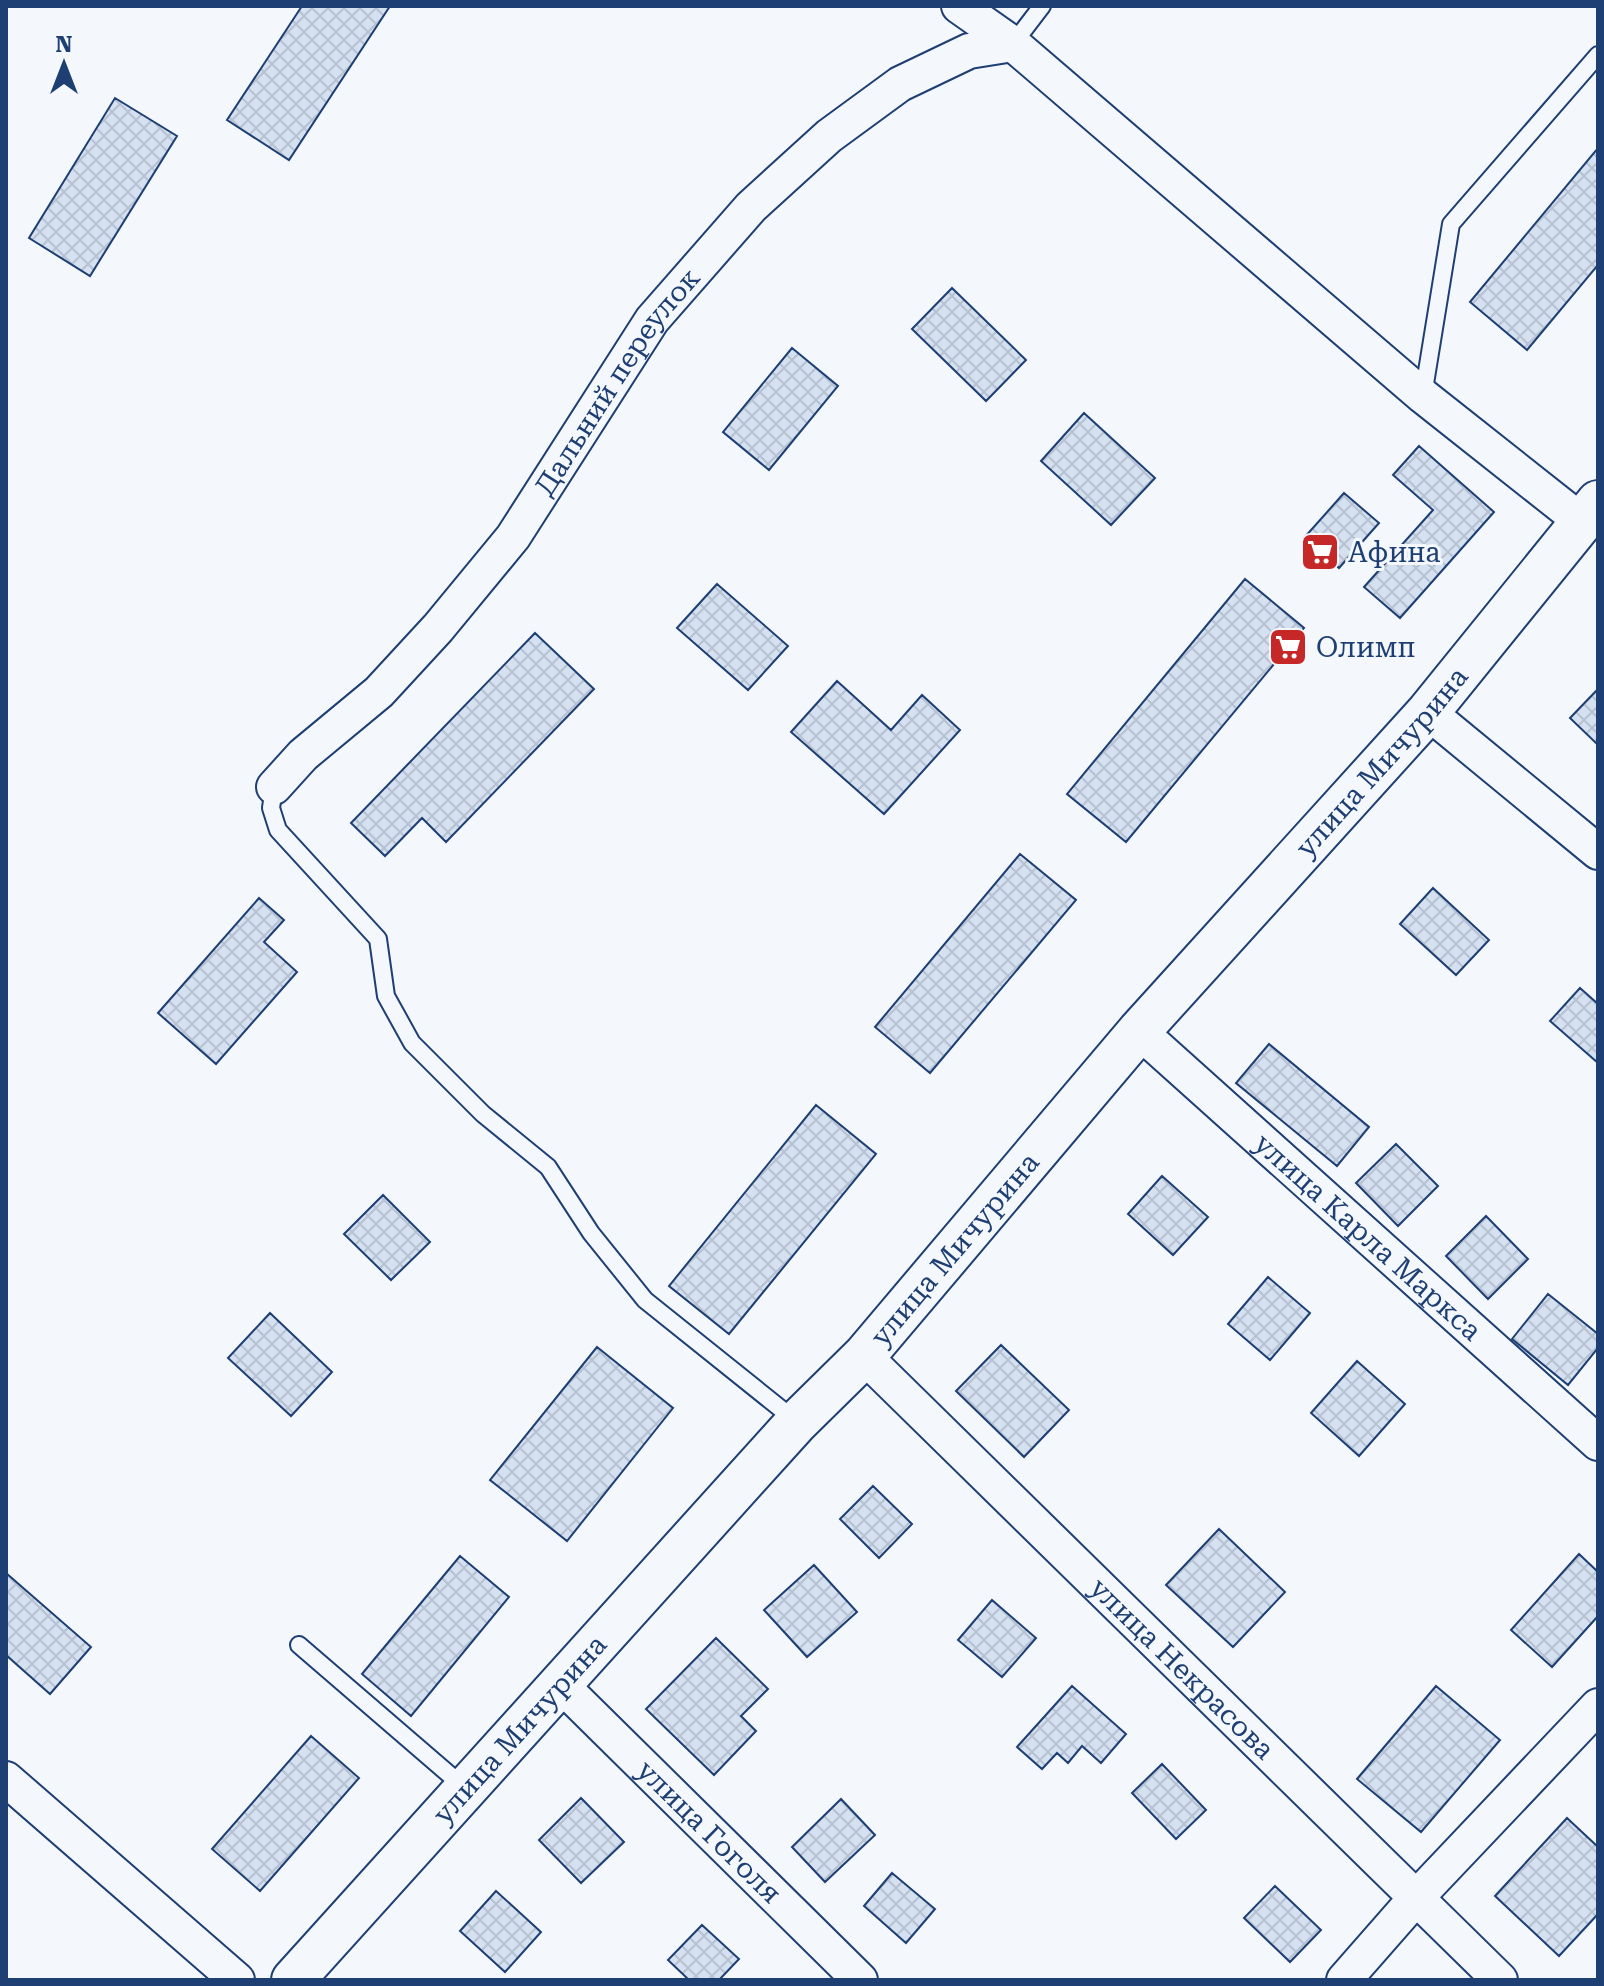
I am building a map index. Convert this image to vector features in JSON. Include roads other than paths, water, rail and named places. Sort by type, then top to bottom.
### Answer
[{"type":"street","points":[[959,6],[1013,44],[1423,396],[1589,512]]},
{"type":"street","name":"Дальний переулок","points":[[274,787],[303,755],[379,692],[438,628],[513,537],[652,320],[751,207],[829,136],[900,84],[969,51],[1013,44]]},
{"type":"street","name":"улица Мичурина","points":[[293,1980],[797,1422],[864,1356],[1139,1031],[1428,712],[1589,512]]},
{"type":"street","points":[[1428,712],[1598,852]]},
{"type":"street","name":"улица Карла Маркса","points":[[1139,1031],[1598,1443]]},
{"type":"street","name":"улица Некрасова","points":[[864,1356],[1500,1980]]},
{"type":"street","name":"улица Гоголя","points":[[560,1684],[860,1980]]},
{"type":"street","points":[[1344,1980],[1415,1899],[1598,1706]]},
{"type":"street","points":[[6,1779],[237,1980]]},
{"type":"lane","points":[[1013,44],[1042,6]]},
{"type":"lane","points":[[1423,396],[1451,224],[1598,55]]},
{"type":"lane","points":[[274,787],[271,808],[278,830],[378,939],[386,996],[412,1043],[483,1114],[548,1167],[591,1233],[645,1300],[797,1422]]},
{"type":"lane","points":[[299,1645],[465,1788]]},
{"type":"place","name":"Афина","points":[[1320,552]]},
{"type":"place","name":"Олимп","points":[[1288,647]]}]
